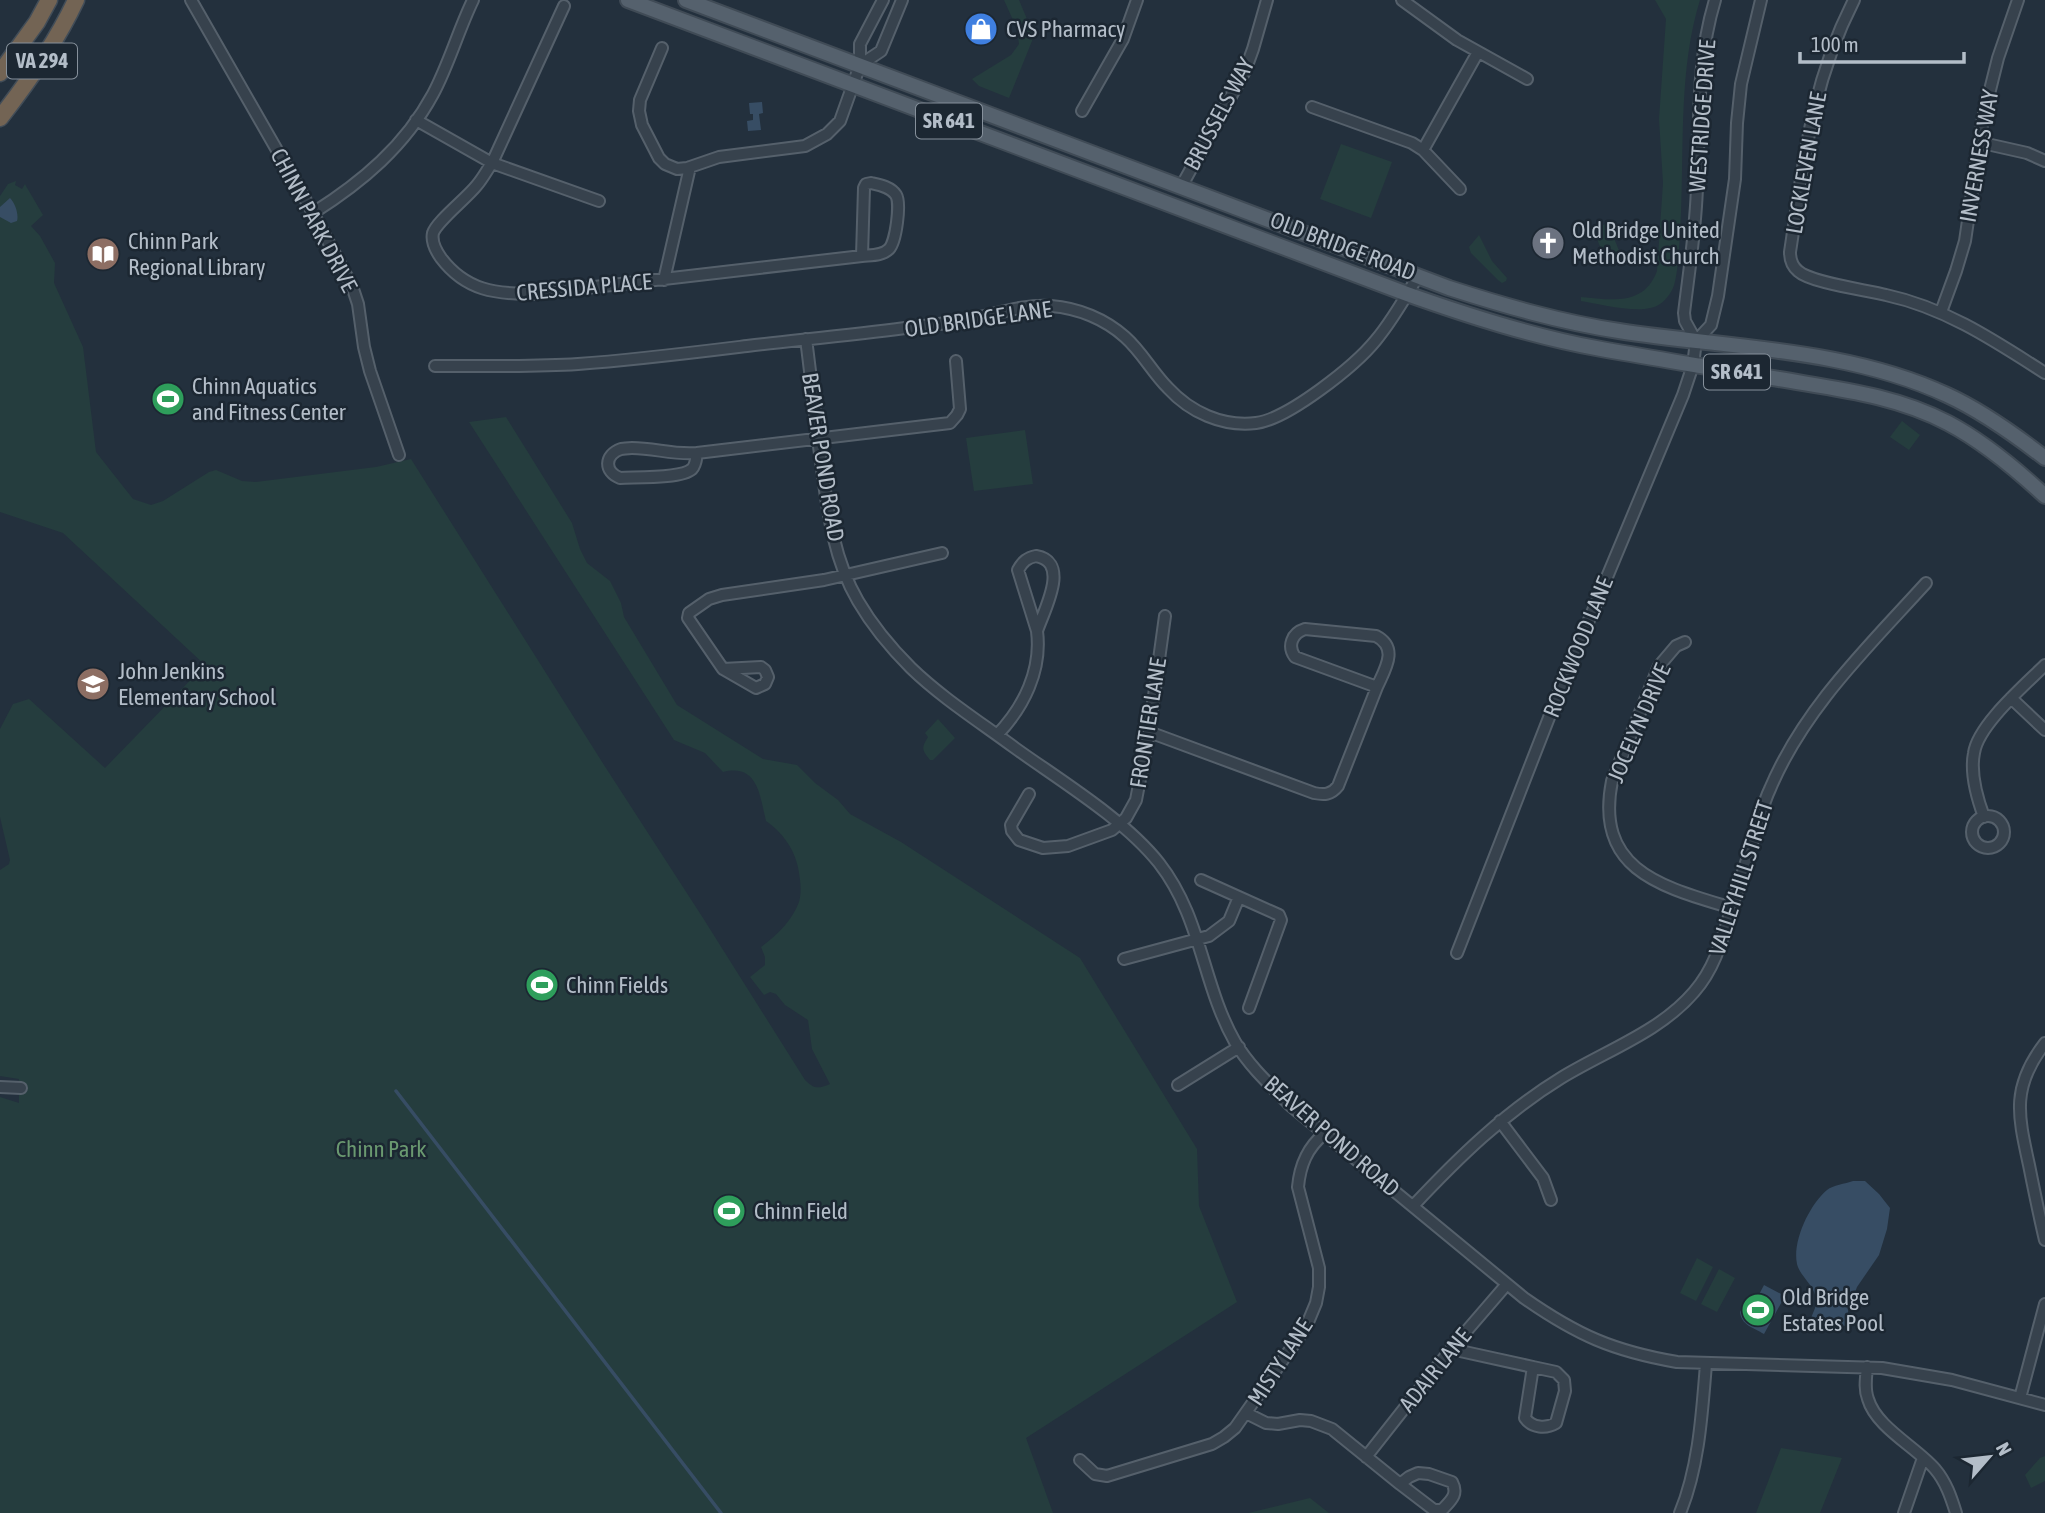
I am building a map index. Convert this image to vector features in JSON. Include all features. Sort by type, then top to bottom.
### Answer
[{"type":"highway","name":"VA 294","points":[[0,73],[37,22],[49,0]]},
{"type":"highway","name":"VA 294","points":[[0,118],[52,45],[76,0]]},
{"type":"main road","name":"OLD BRIDGE ROAD","points":[[628,0],[1476,318],[1534,335],[1866,394],[1915,408],[1976,439],[2000,456],[2045,496]]},
{"type":"main road","name":"OLD BRIDGE ROAD","points":[[686,0],[1449,288],[1540,316],[1619,331],[1813,356],[1889,374],[1947,395],[2013,434],[2045,458]]},
{"type":"street","name":"CHINN PARK DRIVE","points":[[191,0],[352,286],[358,304],[370,371],[399,455]]},
{"type":"street","points":[[313,213],[363,179],[386,158],[416,120],[433,94],[473,0]]},
{"type":"street","points":[[662,48],[640,100],[640,121],[659,158],[665,164],[677,169],[719,157],[805,146],[827,135],[840,121],[860,65],[860,44],[883,0]]},
{"type":"street","points":[[860,65],[881,51],[902,0]]},
{"type":"street","points":[[1082,111],[1123,39],[1137,0]]},
{"type":"street","name":"BRUSSELS WAY","points":[[1181,187],[1245,71],[1267,0]]},
{"type":"street","points":[[1402,0],[1478,52],[1527,79]]},
{"type":"street","name":"WESTRIDGE DRIVE","points":[[1715,0],[1699,83],[1697,198],[1684,313],[1685,321],[1696,341],[1711,325],[1718,296],[1735,179],[1741,84],[1761,0]]},
{"type":"street","name":"LOCKLEVEN LANE","points":[[1854,0],[1840,27],[1818,89],[1808,132],[1790,257],[1793,265],[1804,275],[1894,296],[1941,312],[1979,330],[2045,373]]},
{"type":"street","name":"INVERNESS WAY","points":[[1941,312],[1965,241],[1978,142],[1998,58],[2018,0]]},
{"type":"street","name":"CRESSIDA PLACE","points":[[564,6],[492,163],[477,185],[437,225],[433,235],[434,246],[442,260],[455,273],[467,282],[492,292],[534,294],[664,280],[862,256],[878,254],[890,248],[894,242],[899,204],[894,192],[889,188],[871,183],[864,188],[862,256]]},
{"type":"street","points":[[1423,150],[1478,52]]},
{"type":"street","points":[[1312,107],[1404,139],[1423,150],[1460,189]]},
{"type":"street","points":[[416,120],[492,163],[599,201]]},
{"type":"street","points":[[1978,142],[2027,153],[2045,161]]},
{"type":"street","points":[[664,280],[690,167]]},
{"type":"street","name":"OLD BRIDGE LANE","points":[[435,366],[589,363],[965,320],[1025,307],[1061,307],[1096,318],[1124,337],[1139,351],[1167,387],[1197,411],[1226,423],[1244,424],[1266,421],[1287,412],[1329,382],[1374,342],[1391,321],[1418,276]]},
{"type":"street","name":"BEAVER POND ROAD","points":[[806,339],[830,524],[845,575],[871,621],[911,668],[939,693],[1120,825],[1147,850],[1183,900],[1221,1010],[1239,1047],[1269,1084],[1291,1105],[1507,1284],[1549,1315],[1597,1341],[1649,1357],[1706,1364],[1867,1367],[1913,1372],[2045,1405]]},
{"type":"street","name":"ROCKWOOD LANE","points":[[1457,953],[1559,692],[1683,395],[1696,341]]},
{"type":"street","points":[[696,453],[693,468],[674,474],[620,478],[610,473],[607,467],[610,457],[621,449],[645,448],[679,454],[696,453],[950,423],[960,409],[956,361]]},
{"type":"street","points":[[723,669],[688,618],[689,613],[697,606],[722,595],[787,587],[942,553]]},
{"type":"street","points":[[997,735],[1016,712],[1032,679],[1038,650],[1037,631],[1018,570],[1021,563],[1036,556],[1052,566],[1055,581],[1037,631]]},
{"type":"street","name":"VALLEYHILL STREET","points":[[1413,1206],[1452,1165],[1531,1097],[1634,1037],[1681,1006],[1694,992],[1713,964],[1720,947],[1768,792],[1794,740],[1831,687],[1926,583]]},
{"type":"street","name":"FRONTIER LANE","points":[[1120,825],[1136,800],[1149,732],[1165,616]]},
{"type":"street","points":[[1149,732],[1325,795],[1338,786],[1390,659],[1387,645],[1376,636],[1305,629],[1295,634],[1290,647],[1295,657],[1377,687]]},
{"type":"street","name":"JOCELYN DRIVE","points":[[1685,642],[1676,646],[1659,666],[1612,781],[1609,811],[1611,827],[1628,860],[1650,878],[1671,889],[1732,908]]},
{"type":"street","points":[[1984,817],[1974,778],[1973,752],[1982,733],[2011,698],[2045,665]]},
{"type":"street","points":[[2011,698],[2045,730]]},
{"type":"street","points":[[1029,794],[1011,825],[1019,840],[1056,849],[1101,835],[1120,825]]},
{"type":"street","points":[[1201,880],[1279,915],[1281,920],[1249,1008]]},
{"type":"street","points":[[1124,959],[1198,940],[1220,929],[1229,921],[1239,897]]},
{"type":"street","points":[[2045,1043],[2035,1055],[2023,1082],[2019,1113],[2045,1240]]},
{"type":"street","points":[[1178,1085],[1239,1047]]},
{"type":"street","points":[[0,1087],[21,1088]]},
{"type":"street","points":[[1500,1121],[1543,1178],[1551,1200]]},
{"type":"street","name":"MISTY LANE","points":[[1080,1460],[1096,1474],[1107,1476],[1212,1444],[1236,1428],[1306,1326],[1316,1303],[1319,1268],[1298,1187],[1303,1159],[1324,1133]]},
{"type":"street","name":"ADAIR LANE","points":[[1366,1457],[1451,1349],[1507,1284]]},
{"type":"street","points":[[2020,1398],[2045,1304]]},
{"type":"street","points":[[1451,1349],[1556,1372],[1564,1380],[1565,1391],[1556,1423],[1551,1426],[1540,1427],[1525,1418],[1532,1367]]},
{"type":"street","points":[[1680,1513],[1691,1480],[1706,1364]]},
{"type":"street","points":[[1867,1367],[1866,1391],[1872,1409],[1944,1481],[1956,1513]]},
{"type":"street","points":[[1246,1413],[1266,1423],[1300,1420],[1322,1423],[1400,1484],[1434,1510],[1439,1511],[1453,1499],[1455,1493],[1449,1480],[1429,1474],[1418,1473],[1400,1484]]},
{"type":"street","points":[[1904,1513],[1923,1458]]},
{"type":"green space","points":[[1004,0],[1019,0],[1034,36],[1009,98],[979,86],[972,79],[1011,55],[1019,44],[1017,29]]},
{"type":"green space","points":[[1655,0],[1700,0],[1693,26],[1686,79],[1680,230],[1675,281],[1666,299],[1644,309],[1581,301],[1581,297],[1615,299],[1635,295],[1644,290],[1657,271],[1663,183],[1659,119],[1666,19]]},
{"type":"green space","points":[[1341,144],[1392,162],[1371,218],[1320,199]]},
{"type":"green space","name":"Chinn Park","points":[[16,181],[15,185],[22,189],[25,184],[43,215],[31,226],[40,236],[55,263],[54,283],[83,347],[96,452],[133,499],[151,505],[163,501],[216,470],[242,481],[256,482],[376,467],[411,459],[805,1080],[811,1085],[819,1087],[830,1084],[812,1049],[808,1020],[785,1005],[776,994],[770,992],[764,995],[750,977],[765,965],[761,947],[783,927],[799,902],[801,888],[794,854],[780,833],[766,821],[759,792],[750,777],[735,770],[723,772],[705,753],[674,740],[469,422],[506,417],[572,523],[587,563],[610,581],[621,603],[624,617],[677,705],[763,759],[797,765],[838,800],[850,814],[901,842],[1080,958],[1197,1149],[1199,1206],[1237,1302],[1026,1438],[1053,1513],[0,1513],[0,1097],[19,1103],[19,1079],[0,1076],[0,870],[9,864],[10,860],[0,817],[0,729],[13,704],[29,699],[105,768],[205,665],[63,533],[0,512],[0,196],[8,184]]},
{"type":"green space","points":[[1608,223],[1620,253],[1605,259],[1593,229]]},
{"type":"green space","points":[[1479,235],[1492,261],[1507,278],[1506,281],[1502,283],[1498,280],[1471,253],[1469,247]]},
{"type":"green space","points":[[1902,421],[1920,435],[1909,450],[1890,437]]},
{"type":"green space","points":[[1025,430],[1033,484],[974,491],[966,438]]},
{"type":"green space","points":[[938,719],[955,738],[930,760],[923,749],[928,737],[925,733]]},
{"type":"green space","points":[[1697,1258],[1713,1267],[1696,1301],[1680,1293]]},
{"type":"green space","points":[[1719,1269],[1735,1278],[1717,1312],[1701,1304]]},
{"type":"green space","points":[[1781,1448],[1842,1458],[1820,1513],[1756,1513]]},
{"type":"green space","points":[[2045,1456],[2045,1481],[2031,1488],[2025,1475]]},
{"type":"green space","points":[[1310,1498],[1329,1513],[1248,1513]]},
{"type":"water","points":[[762,102],[763,113],[759,114],[761,130],[748,131],[747,121],[753,120],[749,103]]},
{"type":"water","points":[[10,198],[17,215],[17,221],[11,223],[0,217],[0,207]]},
{"type":"water","points":[[1853,1181],[1865,1181],[1890,1208],[1887,1229],[1879,1255],[1857,1287],[1848,1311],[1848,1324],[1842,1327],[1827,1326],[1820,1331],[1811,1328],[1816,1297],[1797,1264],[1797,1245],[1804,1224],[1821,1196],[1832,1187]]},
{"type":"water","name":"Old Bridge Estates Pool","points":[[1764,1285],[1785,1296],[1764,1334],[1745,1323],[1740,1312],[1743,1306],[1754,1304]]},
{"type":"waterway","points":[[396,1091],[721,1513]]},
{"type":"place","name":"CVS Pharmacy","points":[[981,29]]},
{"type":"place","name":"Old Bridge United Methodist Church","points":[[1548,243]]},
{"type":"place","name":"Chinn Park Regional Library","points":[[103,254]]},
{"type":"place","name":"Chinn Aquatics and Fitness Center","points":[[168,399]]},
{"type":"place","name":"John Jenkins Elementary School","points":[[93,684]]},
{"type":"place","name":"Chinn Fields","points":[[542,985]]},
{"type":"place","name":"Chinn Field","points":[[729,1211]]},
{"type":"place","name":"Old Bridge Estates Pool","points":[[1758,1310]]}]
